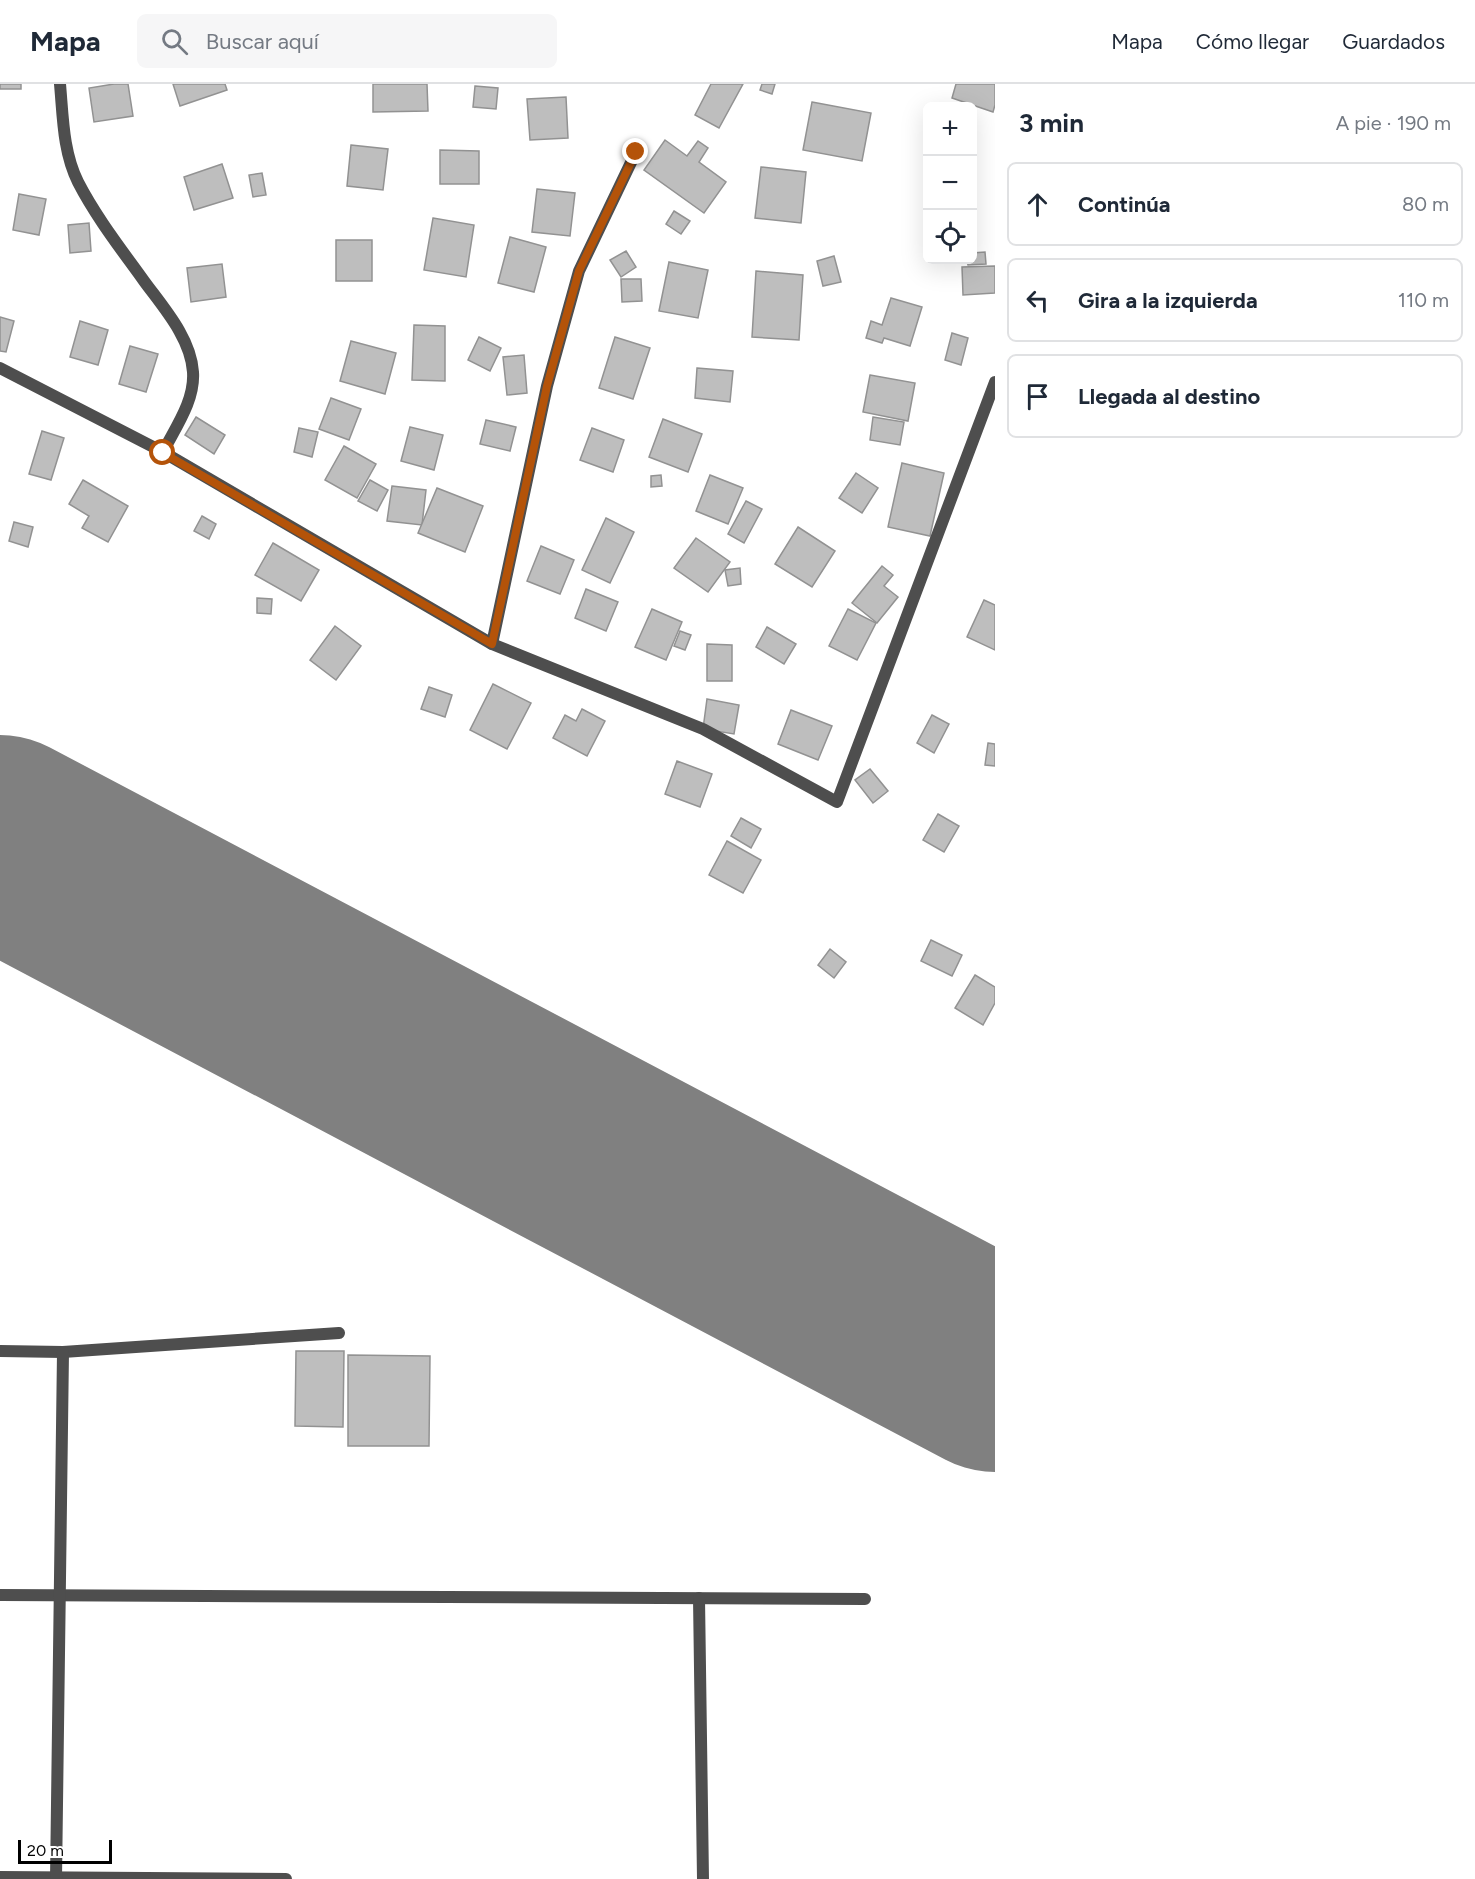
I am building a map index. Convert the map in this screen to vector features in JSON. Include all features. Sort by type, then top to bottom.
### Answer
[{"type":"street","points":[[60,84],[67,152],[77,180],[96,215],[174,323],[186,346],[193,372],[190,397],[163,453]]},
{"type":"street","points":[[492,644],[547,386],[579,271],[636,152]]},
{"type":"street","points":[[0,368],[163,453],[492,644],[703,729],[837,802],[995,382]]},
{"type":"street","points":[[0,1351],[63,1352],[339,1333]]},
{"type":"street","points":[[56,1879],[63,1352]]},
{"type":"street","points":[[0,1595],[865,1599]]},
{"type":"street","points":[[699,1598],[703,1879]]},
{"type":"street","points":[[0,1877],[286,1879]]},
{"type":"building","points":[[0,84],[21,84],[21,89],[0,89]]},
{"type":"building","points":[[128,84],[133,116],[94,122],[89,88]]},
{"type":"building","points":[[173,84],[225,84],[227,90],[180,106]]},
{"type":"building","points":[[373,84],[427,84],[428,111],[373,112]]},
{"type":"building","points":[[711,84],[743,84],[719,128],[695,115]]},
{"type":"building","points":[[762,84],[775,84],[772,94],[760,90]]},
{"type":"building","points":[[956,84],[995,84],[993,112],[977,107],[977,102],[964,102],[952,98]]},
{"type":"building","points":[[475,86],[498,88],[496,109],[473,107]]},
{"type":"building","points":[[566,97],[568,138],[530,140],[527,99]]},
{"type":"building","points":[[812,102],[871,113],[862,161],[803,150]]},
{"type":"building","points":[[665,140],[687,156],[698,141],[708,148],[699,162],[726,182],[704,213],[644,170]]},
{"type":"building","points":[[351,145],[388,149],[383,190],[347,186]]},
{"type":"building","points":[[440,150],[479,151],[479,184],[440,184]]},
{"type":"building","points":[[222,164],[233,198],[194,210],[184,177]]},
{"type":"building","points":[[761,167],[806,172],[801,223],[755,218]]},
{"type":"building","points":[[262,173],[266,195],[253,197],[249,175]]},
{"type":"building","points":[[537,189],[575,193],[570,236],[532,232]]},
{"type":"building","points":[[19,194],[46,199],[39,235],[13,230]]},
{"type":"building","points":[[674,211],[690,221],[681,234],[666,224]]},
{"type":"building","points":[[433,218],[474,225],[466,277],[424,270]]},
{"type":"building","points":[[89,223],[91,251],[70,253],[68,225]]},
{"type":"building","points":[[510,237],[546,247],[534,292],[498,283]]},
{"type":"building","points":[[336,240],[372,240],[372,281],[336,281]]},
{"type":"building","points":[[626,251],[636,267],[621,277],[610,260]]},
{"type":"building","points":[[985,252],[986,264],[968,265],[977,264],[977,253]]},
{"type":"building","points":[[834,256],[841,282],[823,286],[817,261]]},
{"type":"building","points":[[669,262],[708,270],[698,318],[659,311]]},
{"type":"building","points":[[222,264],[226,297],[191,302],[187,268]]},
{"type":"building","points":[[995,266],[995,293],[963,295],[962,267]]},
{"type":"building","points":[[756,271],[803,275],[799,340],[752,337]]},
{"type":"building","points":[[621,279],[641,279],[642,301],[622,302]]},
{"type":"building","points":[[891,298],[922,307],[910,346],[884,338],[882,343],[866,338],[871,321],[882,325]]},
{"type":"building","points":[[0,317],[14,321],[6,352],[0,351]]},
{"type":"building","points":[[80,321],[108,330],[98,365],[70,357]]},
{"type":"building","points":[[414,325],[445,326],[445,381],[412,380]]},
{"type":"building","points":[[952,333],[968,338],[961,365],[945,360]]},
{"type":"building","points":[[479,337],[501,348],[490,371],[468,360]]},
{"type":"building","points":[[615,337],[650,348],[633,399],[599,388]]},
{"type":"building","points":[[351,341],[396,353],[385,394],[340,381]]},
{"type":"building","points":[[130,346],[158,354],[146,392],[119,384]]},
{"type":"building","points":[[524,355],[527,393],[507,395],[503,357]]},
{"type":"building","points":[[697,368],[733,371],[730,402],[695,398]]},
{"type":"building","points":[[870,375],[915,383],[908,421],[863,412]]},
{"type":"building","points":[[331,398],[361,409],[349,440],[319,429]]},
{"type":"building","points":[[196,417],[225,435],[214,454],[185,435]]},
{"type":"building","points":[[873,417],[904,422],[900,445],[870,440]]},
{"type":"building","points":[[663,419],[702,434],[688,472],[649,457]]},
{"type":"building","points":[[486,420],[516,427],[510,451],[480,444]]},
{"type":"building","points":[[410,427],[443,435],[434,470],[401,461]]},
{"type":"building","points":[[299,428],[318,432],[312,457],[294,452]]},
{"type":"building","points":[[592,428],[624,440],[613,472],[580,460]]},
{"type":"building","points":[[42,431],[64,438],[51,480],[29,474]]},
{"type":"building","points":[[344,446],[376,464],[357,498],[325,480]]},
{"type":"building","points":[[902,463],[944,473],[930,536],[888,527]]},
{"type":"building","points":[[856,473],[878,488],[862,513],[839,498]]},
{"type":"building","points":[[661,475],[662,486],[651,487],[651,476]]},
{"type":"building","points":[[710,475],[743,488],[728,524],[696,511]]},
{"type":"building","points":[[83,480],[128,506],[108,542],[82,528],[89,516],[69,504]]},
{"type":"building","points":[[370,480],[388,490],[377,511],[358,501]]},
{"type":"building","points":[[392,486],[426,490],[422,525],[387,521]]},
{"type":"building","points":[[437,488],[483,506],[465,552],[418,533]]},
{"type":"building","points":[[746,501],[762,509],[744,543],[728,534]]},
{"type":"building","points":[[202,516],[216,524],[209,539],[194,531]]},
{"type":"building","points":[[606,518],[634,532],[610,583],[582,570]]},
{"type":"building","points":[[14,522],[33,527],[28,547],[9,541]]},
{"type":"building","points":[[798,527],[835,551],[812,587],[775,564]]},
{"type":"building","points":[[696,538],[730,562],[708,592],[674,568]]},
{"type":"building","points":[[273,543],[319,570],[301,601],[255,575]]},
{"type":"building","points":[[541,546],[574,560],[560,594],[527,581]]},
{"type":"building","points":[[882,566],[893,575],[884,586],[898,597],[877,623],[852,603]]},
{"type":"building","points":[[740,568],[741,584],[728,586],[725,570]]},
{"type":"building","points":[[586,589],[618,602],[606,631],[575,618]]},
{"type":"building","points":[[257,598],[272,599],[271,614],[257,613]]},
{"type":"building","points":[[984,600],[995,605],[995,650],[967,637]]},
{"type":"building","points":[[652,609],[682,622],[666,660],[635,647]]},
{"type":"building","points":[[848,609],[876,623],[857,660],[829,646]]},
{"type":"building","points":[[335,626],[361,646],[336,680],[310,660]]},
{"type":"building","points":[[767,627],[796,644],[784,664],[756,647]]},
{"type":"building","points":[[680,631],[691,635],[685,650],[674,646]]},
{"type":"building","points":[[707,644],[732,645],[732,681],[707,681]]},
{"type":"building","points":[[493,684],[531,703],[507,749],[470,730]]},
{"type":"building","points":[[429,687],[452,695],[445,717],[421,709]]},
{"type":"building","points":[[707,699],[739,705],[734,734],[703,729]]},
{"type":"building","points":[[582,709],[605,721],[587,756],[553,738],[565,715],[576,721]]},
{"type":"building","points":[[791,710],[832,726],[818,760],[778,744]]},
{"type":"building","points":[[932,715],[949,724],[934,753],[917,743]]},
{"type":"building","points":[[988,743],[995,744],[995,766],[985,765]]},
{"type":"building","points":[[677,761],[712,774],[700,807],[665,794]]},
{"type":"building","points":[[870,769],[888,791],[873,803],[855,780]]},
{"type":"building","points":[[938,814],[959,826],[944,852],[923,840]]},
{"type":"building","points":[[741,818],[761,829],[751,848],[731,836]]},
{"type":"building","points":[[727,841],[761,860],[743,893],[709,875]]},
{"type":"building","points":[[931,940],[962,955],[952,976],[921,961]]},
{"type":"building","points":[[830,949],[846,962],[834,978],[818,965]]},
{"type":"building","points":[[975,975],[995,987],[995,1003],[983,1025],[955,1008]]},
{"type":"building","points":[[296,1351],[344,1351],[343,1427],[295,1426]]},
{"type":"building","points":[[348,1355],[430,1356],[429,1446],[348,1446]]},
{"type":"runway","points":[[0,841],[995,1366]]},
{"type":"route","points":[[163,453],[492,644],[547,386],[579,271],[636,152]]}]
